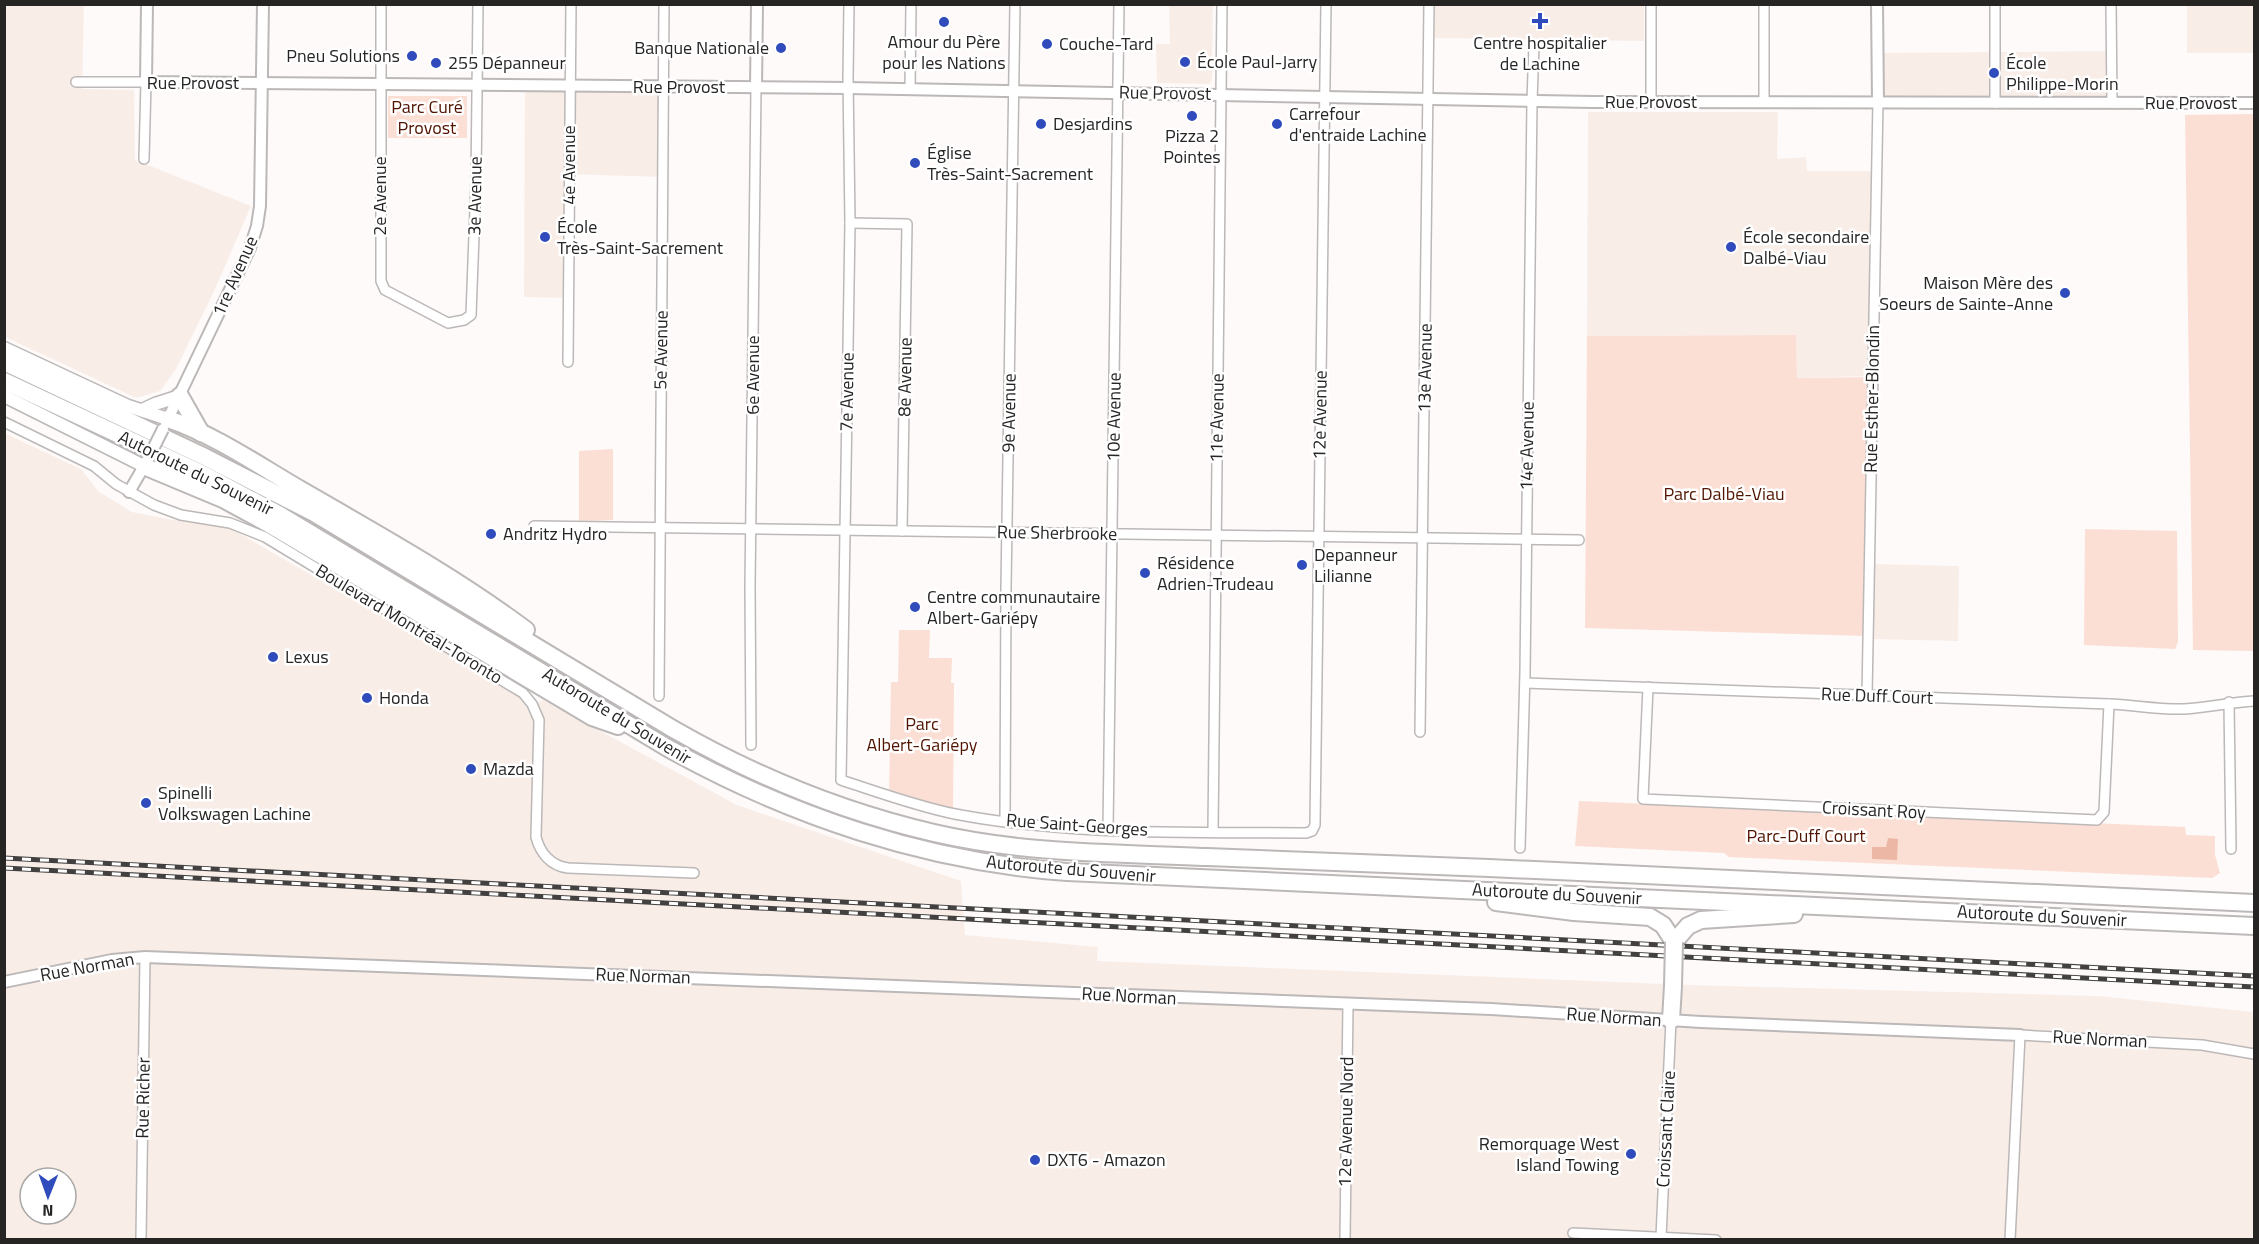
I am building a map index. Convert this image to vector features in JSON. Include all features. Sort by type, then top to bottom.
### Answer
[{"type":"highway","name":"Autoroute du Souvenir","points":[[4,362],[205,457],[293,502],[701,745],[792,788],[895,823],[936,834],[999,845],[1096,854],[1369,863],[2254,903]]},
{"type":"highway","name":"Autoroute du Souvenir","points":[[4,381],[225,485],[280,514],[645,735],[726,778],[795,809],[888,841],[962,859],[1058,872],[2254,926]]},
{"type":"highway","points":[[180,396],[201,433]]},
{"type":"highway","points":[[166,424],[201,433],[343,514],[495,607],[603,687]]},
{"type":"highway","points":[[146,463],[223,499],[273,526],[592,717],[645,735]]},
{"type":"highway","points":[[1376,886],[1574,912],[1650,917],[1659,922],[1675,939]]},
{"type":"highway","points":[[1671,1020],[1675,939],[1688,926],[1701,920],[1869,909]]},
{"type":"main road","points":[[4,348],[142,410],[166,424]]},
{"type":"main road","points":[[4,396],[146,463]]},
{"type":"main road","points":[[142,410],[180,396]]},
{"type":"street","points":[[144,159],[147,4]]},
{"type":"street","name":"1re Avenue","points":[[129,492],[180,396],[250,248],[257,226],[260,206],[263,4]]},
{"type":"street","name":"2e Avenue","points":[[381,4],[381,281],[385,290],[441,320],[454,322],[471,315]]},
{"type":"street","name":"3e Avenue","points":[[471,315],[476,182],[478,4]]},
{"type":"street","name":"4e Avenue","points":[[568,362],[571,4]]},
{"type":"street","name":"5e Avenue","points":[[659,696],[664,4]]},
{"type":"street","name":"6e Avenue","points":[[751,745],[757,4]]},
{"type":"street","name":"7e Avenue","points":[[841,780],[850,223],[849,4]]},
{"type":"street","points":[[910,89],[911,4]]},
{"type":"street","name":"9e Avenue","points":[[1005,821],[1006,587],[1015,4]]},
{"type":"street","name":"10e Avenue","points":[[1108,830],[1119,4]]},
{"type":"street","name":"11e Avenue","points":[[1213,832],[1222,4]]},
{"type":"street","name":"12e Avenue","points":[[1315,825],[1326,4]]},
{"type":"street","name":"13e Avenue","points":[[1419,732],[1429,4]]},
{"type":"street","points":[[1651,4],[1652,103]]},
{"type":"street","points":[[1764,4],[1764,102]]},
{"type":"street","points":[[1877,4],[1878,101]]},
{"type":"street","points":[[1995,4],[1995,103]]},
{"type":"street","points":[[2111,4],[2112,103]]},
{"type":"street","name":"14e Avenue","points":[[1520,848],[1525,683],[1534,45]]},
{"type":"street","name":"Rue Provost","points":[[76,82],[1013,90],[1652,103],[1878,101],[2254,103]]},
{"type":"street","name":"Rue Esther-Blondin","points":[[1867,696],[1878,101]]},
{"type":"street","name":"8e Avenue","points":[[850,223],[908,224],[902,531]]},
{"type":"street","name":"Boulevard Montréal-Toronto","points":[[4,422],[94,466],[129,492],[174,513],[222,521],[265,537],[526,696],[535,708],[538,720],[535,833],[539,846],[552,862],[568,868],[694,873]]},
{"type":"street","name":"Rue Sherbrooke","points":[[534,526],[1580,540]]},
{"type":"street","name":"Rue Duff Court","points":[[1525,683],[2109,704],[2182,709],[2254,701]]},
{"type":"street","name":"Croissant Roy","points":[[1648,687],[1643,799],[2097,820],[2104,812],[2109,704]]},
{"type":"street","points":[[2229,702],[2231,849]]},
{"type":"street","name":"Rue Saint-Georges","points":[[841,780],[953,813],[1005,821],[1108,830],[1213,832],[1306,833],[1312,831],[1315,825]]},
{"type":"street","name":"Rue Norman","points":[[4,982],[112,960],[145,957],[1500,1010],[2202,1045],[2254,1054]]},
{"type":"street","name":"Rue Richer","points":[[141,1239],[145,957]]},
{"type":"street","name":"12e Avenue Nord","points":[[1345,1239],[1348,1004]]},
{"type":"street","name":"Croissant Claire","points":[[1661,1237],[1671,1020]]},
{"type":"street","points":[[2010,1239],[2020,1035]]},
{"type":"street","points":[[1573,1233],[1716,1239]]},
{"type":"shaded area","points":[[5,5],[84,5],[82,89],[134,90],[135,160],[251,206],[215,289],[176,369],[160,391],[136,398],[5,337]]},
{"type":"shaded area","name":"École Paul-Jarry","points":[[1169,5],[1213,5],[1212,80],[1209,84],[1157,83],[1156,44],[1170,44]]},
{"type":"shaded area","name":"Centre hospitalier de Lachine","points":[[1435,5],[1644,5],[1644,41],[1434,38]]},
{"type":"shaded area","points":[[2187,5],[2254,5],[2254,53],[2187,53]]},
{"type":"shaded area","name":"École Philippe-Morin","points":[[2112,51],[2112,103],[1878,101],[1877,53]]},
{"type":"shaded area","name":"École Très-Saint-Sacrement","points":[[525,86],[663,87],[663,177],[566,174],[565,298],[524,297]]},
{"type":"shaded area","name":"École secondaire Dalbé-Viau","points":[[1588,112],[1778,112],[1777,159],[1806,157],[1807,171],[1873,171],[1873,376],[1797,378],[1796,335],[1587,336]]},
{"type":"shaded area","points":[[4,433],[81,469],[99,492],[132,512],[173,520],[215,524],[232,529],[521,697],[527,707],[543,700],[737,805],[961,881],[965,935],[1098,947],[1097,961],[1691,985],[2098,996],[2254,1012],[2254,1239],[5,1239]]},
{"type":"shaded area","points":[[1873,564],[1959,566],[1958,641],[1873,639]]},
{"type":"shaded area","points":[[1888,838],[1898,839],[1897,860],[1872,859],[1872,847],[1886,847]]},
{"type":"green space","name":"Parc Curé Provost","points":[[388,96],[467,96],[467,138],[388,138]]},
{"type":"green space","points":[[2254,114],[2254,651],[2193,650],[2185,115]]},
{"type":"green space","name":"Parc Dalbé-Viau","points":[[1796,335],[1797,378],[1873,377],[1868,636],[1585,628],[1587,336]]},
{"type":"green space","points":[[613,449],[613,520],[579,521],[579,451]]},
{"type":"green space","points":[[2085,529],[2177,531],[2178,642],[2175,649],[2084,645]]},
{"type":"green space","name":"Parc Albert-Gariépy","points":[[899,630],[930,630],[929,658],[952,658],[951,683],[954,683],[953,813],[889,795],[891,682],[898,682]]},
{"type":"green space","name":"Parc-Duff Court","points":[[1579,801],[2185,827],[2186,835],[2215,836],[2215,855],[2220,873],[2212,878],[1729,857],[1724,853],[1575,846]]},
{"type":"railway","points":[[4,858],[2254,976]]},
{"type":"railway","points":[[4,868],[2254,987]]},
{"type":"place","name":"Centre hospitalier de Lachine","points":[[1540,21]]},
{"type":"place","name":"Amour du Père pour les Nations","points":[[944,22]]},
{"type":"place","name":"Couche-Tard","points":[[1047,44]]},
{"type":"place","name":"Banque Nationale","points":[[781,48]]},
{"type":"place","name":"Pneu Solutions","points":[[412,56]]},
{"type":"place","name":"École Paul-Jarry","points":[[1185,62]]},
{"type":"place","name":"255 Dépanneur","points":[[436,63]]},
{"type":"place","name":"École Philippe-Morin","points":[[1994,73]]},
{"type":"place","name":"Pizza 2 Pointes","points":[[1192,116]]},
{"type":"place","name":"Desjardins","points":[[1041,124]]},
{"type":"place","name":"Carrefour d'entraide Lachine","points":[[1277,124]]},
{"type":"place","name":"Église Très-Saint-Sacrement","points":[[915,163]]},
{"type":"place","name":"École Très-Saint-Sacrement","points":[[545,237]]},
{"type":"place","name":"École secondaire Dalbé-Viau","points":[[1731,247]]},
{"type":"place","name":"Maison Mère des Soeurs de Sainte-Anne","points":[[2065,293]]},
{"type":"place","name":"Andritz Hydro","points":[[491,534]]},
{"type":"place","name":"Depanneur Lilianne","points":[[1302,565]]},
{"type":"place","name":"Résidence Adrien-Trudeau","points":[[1145,573]]},
{"type":"place","name":"Centre communautaire Albert-Gariépy","points":[[915,607]]},
{"type":"place","name":"Lexus","points":[[273,657]]},
{"type":"place","name":"Honda","points":[[367,698]]},
{"type":"place","name":"Mazda","points":[[471,769]]},
{"type":"place","name":"Spinelli Volkswagen Lachine","points":[[146,803]]},
{"type":"place","name":"Remorquage West Island Towing","points":[[1631,1154]]},
{"type":"place","name":"DXT6 - Amazon","points":[[1035,1160]]}]
